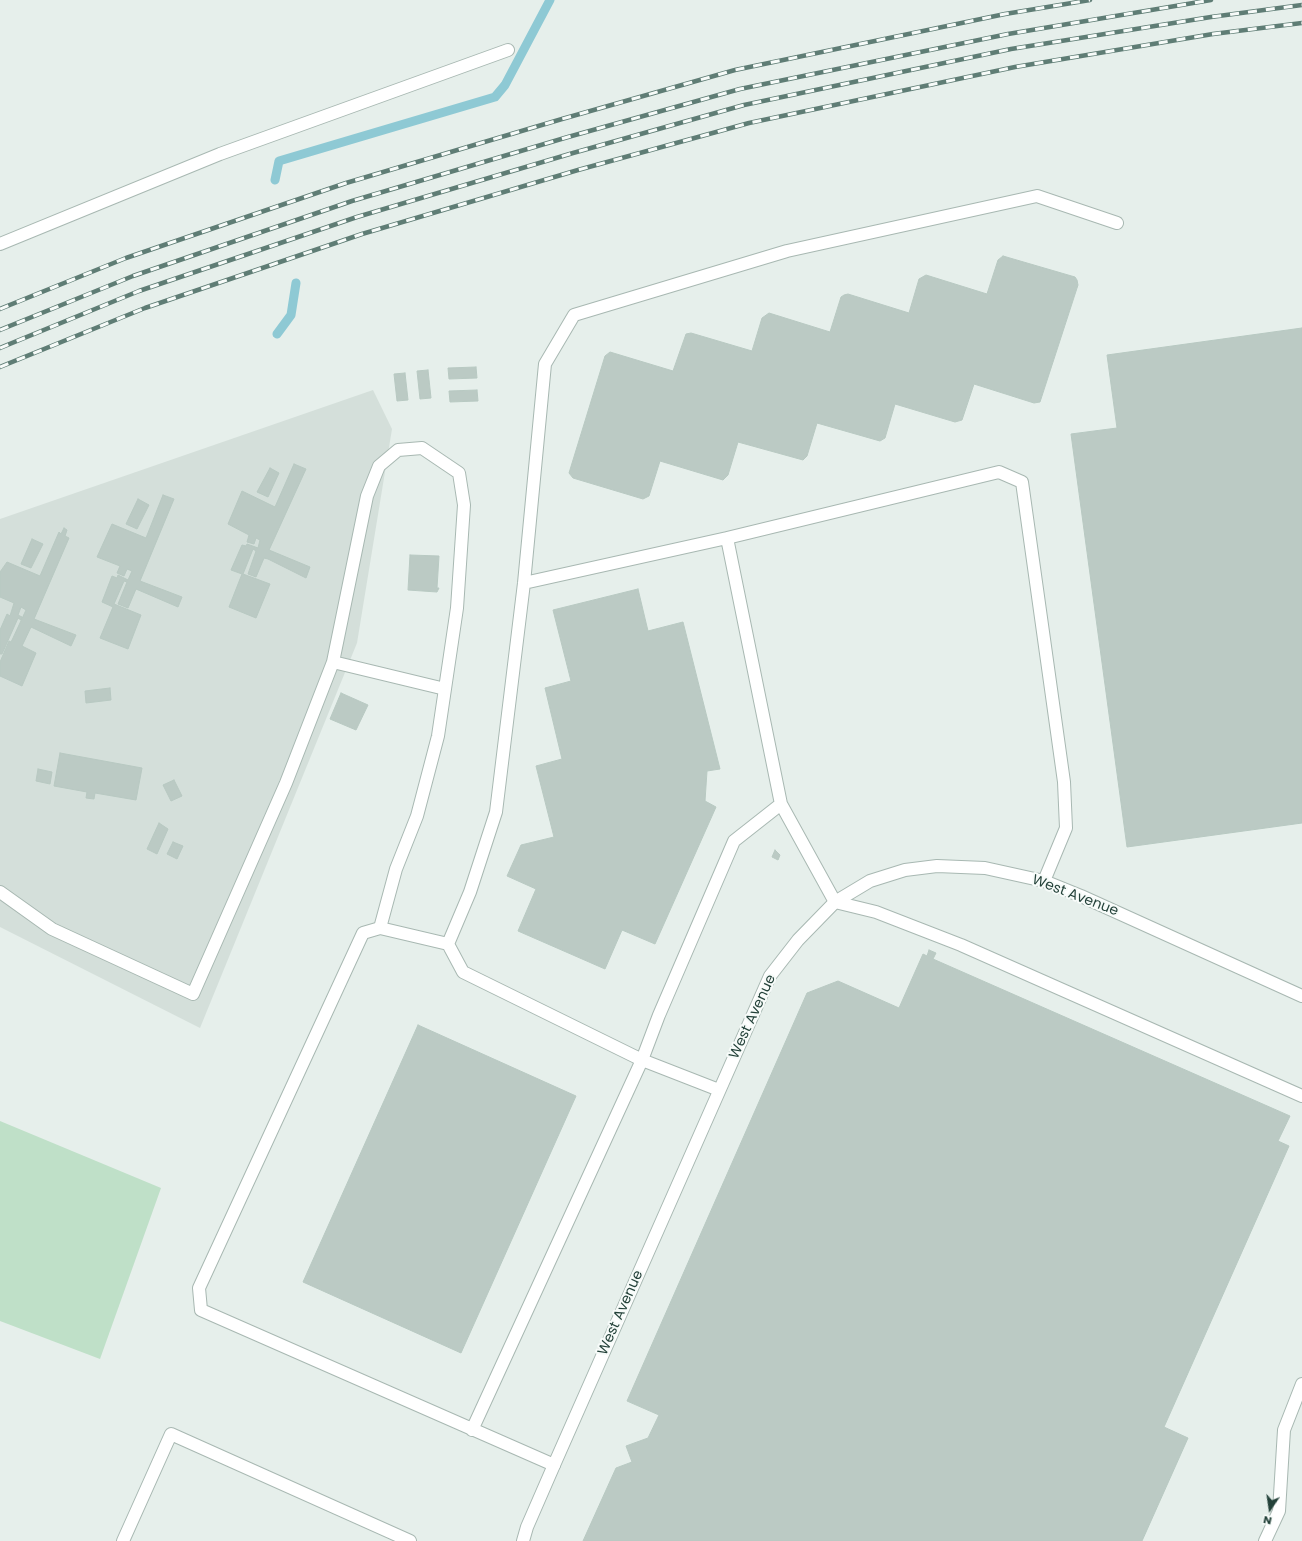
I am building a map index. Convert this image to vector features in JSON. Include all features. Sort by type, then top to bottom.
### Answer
[{"type":"street","points":[[0,244],[220,154],[508,50]]},
{"type":"street","points":[[448,944],[470,892],[496,812],[524,583],[545,364],[574,315],[786,251],[1037,196],[1118,223]]},
{"type":"street","points":[[0,892],[52,929],[193,994],[286,783],[333,662],[367,496],[379,466],[398,450],[422,448],[459,473],[464,505],[457,608],[438,736],[417,816],[396,869],[380,928]]},
{"type":"street","points":[[524,583],[727,538],[999,472],[1022,482],[1064,782],[1066,828],[1044,881]]},
{"type":"street","points":[[727,538],[781,804],[835,902],[876,912],[961,945],[1302,1096]]},
{"type":"street","points":[[333,662],[445,689]]},
{"type":"street","points":[[472,1430],[642,1060],[659,1015],[734,841],[781,804]]},
{"type":"street","name":"West Avenue","points":[[523,1541],[527,1527],[554,1464],[770,976],[798,940],[835,902],[870,881],[905,870],[937,866],[985,868],[1044,881],[1088,899],[1302,996]]},
{"type":"street","points":[[554,1464],[472,1430],[200,1310],[199,1288],[363,933],[380,928],[448,944],[463,972],[642,1060],[719,1090]]},
{"type":"street","points":[[1265,1541],[1279,1510],[1284,1430],[1302,1384]]},
{"type":"street","points":[[123,1541],[171,1434],[395,1538],[410,1541]]},
{"type":"shaded area","points":[[373,390],[392,429],[357,643],[200,1028],[0,927],[0,519]]},
{"type":"green space","points":[[0,1121],[161,1188],[100,1359],[0,1321]]},
{"type":"building","points":[[1003,256],[1075,277],[1077,280],[1078,285],[1040,402],[1034,403],[974,384],[962,420],[955,422],[895,404],[885,438],[880,441],[817,423],[807,456],[803,460],[738,442],[728,475],[723,480],[660,461],[649,496],[643,499],[573,478],[569,473],[605,356],[610,352],[673,371],[686,334],[691,333],[752,351],[762,318],[769,313],[830,332],[841,297],[848,294],[909,313],[919,279],[926,275],[987,294],[998,260]]},
{"type":"building","points":[[1302,328],[1302,823],[1127,847],[1071,434],[1117,428],[1107,355]]},
{"type":"building","points":[[476,367],[477,378],[449,379],[448,368]]},
{"type":"building","points":[[428,370],[431,398],[420,399],[417,371]]},
{"type":"building","points":[[405,373],[408,400],[397,401],[394,374]]},
{"type":"building","points":[[477,390],[478,401],[450,402],[449,391]]},
{"type":"building","points":[[294,464],[306,469],[269,550],[310,567],[306,578],[264,558],[256,577],[248,574],[256,551],[253,549],[243,574],[270,584],[256,618],[229,607],[242,574],[231,570],[242,545],[246,546],[247,544],[258,548],[260,540],[256,538],[254,544],[247,542],[249,535],[228,524],[242,491],[275,507]]},
{"type":"building","points":[[270,468],[279,473],[268,497],[257,492]]},
{"type":"building","points":[[163,495],[174,499],[140,581],[182,597],[178,607],[136,589],[128,608],[118,604],[127,582],[124,581],[114,604],[141,615],[128,649],[100,638],[113,607],[102,602],[112,576],[117,578],[118,575],[128,580],[132,571],[127,569],[124,576],[117,573],[120,566],[97,557],[112,524],[146,538]]},
{"type":"building","points":[[138,499],[149,505],[137,529],[126,524]]},
{"type":"building","points":[[64,528],[67,530],[65,536],[69,538],[34,619],[76,635],[71,646],[31,627],[22,646],[36,653],[22,686],[0,676],[0,662],[9,641],[11,642],[26,610],[21,607],[18,615],[22,617],[21,620],[18,618],[2,654],[0,654],[0,630],[7,614],[10,616],[14,603],[0,597],[0,572],[7,562],[40,576],[59,532],[61,534]]},
{"type":"building","points":[[32,539],[43,544],[31,568],[21,564]]},
{"type":"building","points":[[410,555],[439,556],[437,588],[439,588],[437,592],[408,590]]},
{"type":"building","points":[[638,589],[648,631],[683,622],[720,769],[707,771],[705,801],[716,807],[655,944],[622,930],[605,969],[518,931],[536,889],[507,876],[521,845],[554,837],[536,766],[562,759],[545,688],[571,681],[553,610]]},
{"type":"building","points":[[110,688],[111,700],[86,703],[85,691]]},
{"type":"building","points":[[341,693],[368,705],[356,730],[330,719]]},
{"type":"building","points":[[60,753],[142,768],[136,800],[95,793],[94,799],[86,798],[87,792],[54,786]]},
{"type":"building","points":[[38,769],[52,772],[50,784],[36,781]]},
{"type":"building","points":[[174,780],[182,796],[171,801],[163,785]]},
{"type":"building","points":[[159,823],[168,829],[157,854],[147,849]]},
{"type":"building","points":[[173,842],[183,846],[177,859],[167,854]]},
{"type":"building","points":[[775,850],[780,855],[778,860],[772,857]]},
{"type":"building","points":[[929,950],[936,953],[933,959],[1290,1116],[1278,1141],[1289,1146],[1164,1427],[1188,1438],[1142,1541],[583,1541],[616,1468],[632,1462],[626,1446],[648,1438],[659,1415],[627,1401],[807,993],[838,981],[899,1008],[923,954],[927,956]]},
{"type":"building","points":[[418,1025],[576,1096],[461,1353],[303,1282]]},
{"type":"waterway","points":[[275,180],[279,161],[495,97],[505,85],[550,0]]},
{"type":"waterway","points":[[277,334],[291,315],[296,283]]},
{"type":"railway","points":[[0,309],[126,258],[346,183],[562,119],[735,70],[1005,14],[1090,0]]},
{"type":"railway","points":[[0,330],[133,276],[352,201],[568,137],[740,89],[1008,34],[1211,0]]},
{"type":"railway","points":[[0,348],[139,291],[357,217],[573,153],[744,105],[1011,49],[1211,17],[1302,5]]},
{"type":"railway","points":[[0,367],[145,308],[362,234],[578,170],[749,123],[1015,67],[1213,34],[1302,23]]}]
